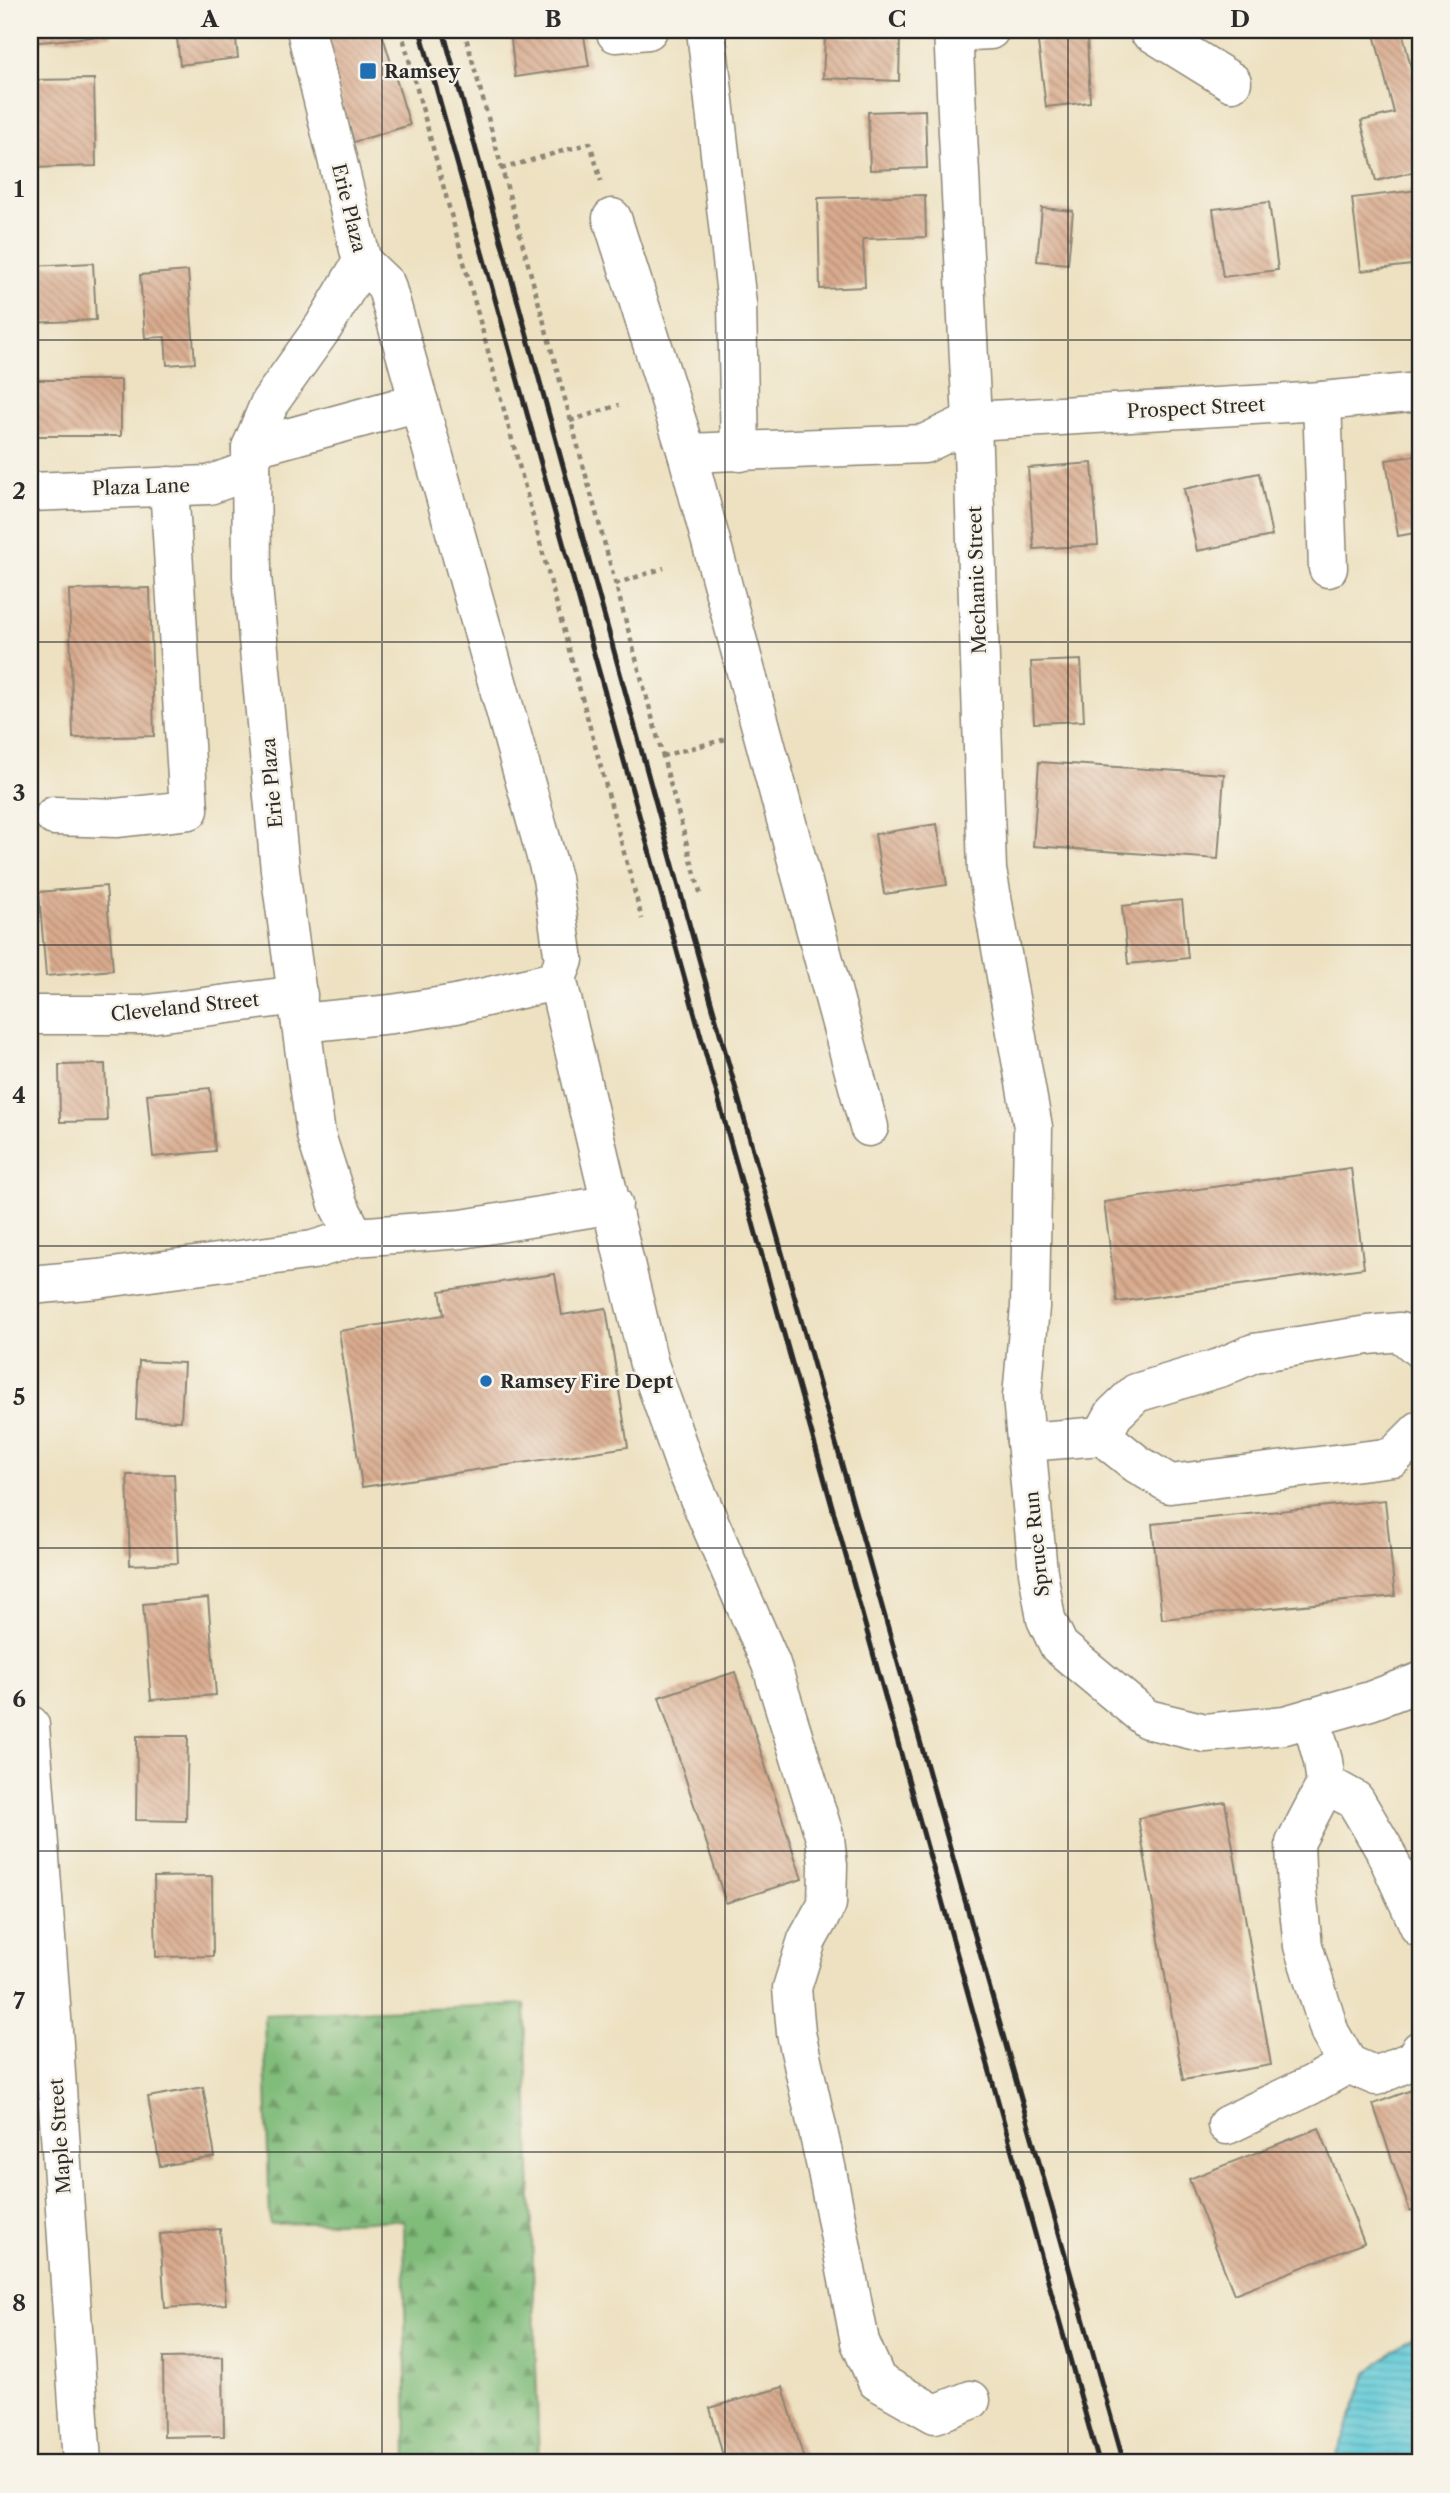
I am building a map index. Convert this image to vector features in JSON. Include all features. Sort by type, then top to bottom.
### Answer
[{"type":"street","name":"Erie Plaza","points":[[306,30],[362,262],[324,327],[270,402],[251,459],[252,576],[280,870],[316,1135],[338,1204],[355,1237]]},
{"type":"street","points":[[706,30],[737,304],[740,452]]},
{"type":"street","points":[[1148,30],[1232,82]]},
{"type":"street","name":"Mechanic Street","points":[[965,31],[972,421],[987,870],[1033,1127]]},
{"type":"street","points":[[612,218],[687,453],[869,1126]]},
{"type":"street","points":[[362,262],[386,285],[552,877],[564,960],[557,978],[649,1364],[685,1466],[771,1664],[825,1838],[828,1865],[827,1904],[807,1940],[792,1988],[796,2033],[827,2171],[860,2342],[877,2381],[935,2414],[971,2400]]},
{"type":"street","name":"Prospect Street","points":[[972,421],[1322,401],[1420,392]]},
{"type":"street","points":[[1322,401],[1328,568]]},
{"type":"street","name":"Plaza Lane","points":[[30,492],[209,485],[251,459],[419,402]]},
{"type":"street","points":[[687,453],[923,444],[972,421]]},
{"type":"street","points":[[54,816],[116,818],[189,810],[169,486]]},
{"type":"street","name":"Cleveland Street","points":[[30,1015],[141,1015],[299,1009],[392,1014],[456,1004],[547,983],[557,978]]},
{"type":"street","name":"Spruce Run","points":[[1033,1127],[1030,1307],[1022,1397],[1038,1572],[1046,1619],[1059,1646],[1147,1719],[1205,1733],[1285,1725],[1370,1701],[1420,1682]]},
{"type":"street","points":[[30,1284],[98,1279],[313,1250],[355,1237],[462,1228],[613,1204]]},
{"type":"street","points":[[1102,1436],[1114,1414],[1136,1393],[1222,1367],[1254,1353],[1400,1332],[1420,1349]]},
{"type":"street","points":[[1026,1442],[1102,1436],[1137,1464],[1170,1484],[1393,1457],[1420,1430]]},
{"type":"street","points":[[1311,1717],[1326,1784],[1295,1843],[1297,1891],[1303,1945],[1330,2033],[1348,2064],[1376,2076],[1413,2060],[1420,2050]]},
{"type":"street","name":"Maple Street","points":[[30,1725],[42,2044],[82,2463]]},
{"type":"street","points":[[1326,1784],[1355,1800],[1384,1849],[1420,1928]]},
{"type":"street","points":[[1227,2125],[1348,2064]]},
{"type":"path","points":[[401,30],[642,919]]},
{"type":"path","points":[[464,30],[701,897]]},
{"type":"path","points":[[501,169],[590,143],[612,218]]},
{"type":"path","points":[[570,421],[619,405]]},
{"type":"path","points":[[615,584],[664,568]]},
{"type":"path","points":[[662,756],[763,729]]},
{"type":"green space","points":[[525,2004],[539,2463],[407,2463],[404,2220],[270,2224],[264,2015]]},
{"type":"water","points":[[1420,2333],[1420,2463],[1334,2463],[1367,2373]]},
{"type":"building","points":[[30,30],[111,30],[112,35],[30,43]]},
{"type":"building","points":[[176,30],[235,30],[238,58],[180,65]]},
{"type":"building","points":[[320,30],[381,30],[410,125],[354,142]]},
{"type":"building","points":[[510,30],[583,30],[589,66],[515,77]]},
{"type":"building","points":[[1373,30],[1402,30],[1420,105],[1420,170],[1376,181],[1361,121],[1394,113]]},
{"type":"building","points":[[825,36],[900,38],[899,81],[823,78]]},
{"type":"building","points":[[1087,36],[1090,102],[1046,107],[1038,42]]},
{"type":"building","points":[[94,79],[96,166],[30,168],[30,80]]},
{"type":"building","points":[[925,110],[927,168],[870,170],[868,112]]},
{"type":"building","points":[[1418,190],[1420,264],[1361,271],[1352,198]]},
{"type":"building","points":[[925,195],[926,237],[863,239],[865,287],[820,289],[818,198]]},
{"type":"building","points":[[1269,202],[1278,270],[1223,277],[1213,209]]},
{"type":"building","points":[[1042,208],[1073,211],[1068,264],[1037,261]]},
{"type":"building","points":[[93,263],[96,320],[30,323],[30,266]]},
{"type":"building","points":[[188,271],[195,363],[167,365],[165,337],[145,338],[140,275]]},
{"type":"building","points":[[30,380],[121,380],[121,436],[30,436]]},
{"type":"building","points":[[1420,455],[1420,532],[1398,536],[1386,460]]},
{"type":"building","points":[[1092,463],[1098,545],[1034,549],[1028,468]]},
{"type":"building","points":[[1259,473],[1272,536],[1197,551],[1184,489]]},
{"type":"building","points":[[150,588],[154,736],[73,738],[69,590]]},
{"type":"building","points":[[1081,660],[1084,721],[1034,723],[1031,662]]},
{"type":"building","points":[[1039,762],[1224,774],[1218,859],[1033,846]]},
{"type":"building","points":[[937,824],[947,885],[884,894],[875,834]]},
{"type":"building","points":[[106,886],[113,970],[46,976],[39,892]]},
{"type":"building","points":[[1182,900],[1188,958],[1128,964],[1122,906]]},
{"type":"building","points":[[105,1064],[107,1121],[60,1122],[59,1065]]},
{"type":"building","points":[[210,1088],[215,1151],[153,1157],[147,1094]]},
{"type":"building","points":[[1351,1168],[1364,1268],[1117,1302],[1104,1202]]},
{"type":"building","points":[[555,1274],[562,1315],[606,1308],[628,1447],[362,1487],[339,1331],[444,1315],[440,1291]]},
{"type":"building","points":[[139,1361],[184,1363],[181,1421],[136,1419]]},
{"type":"building","points":[[174,1474],[178,1563],[130,1565],[127,1475]]},
{"type":"building","points":[[1385,1500],[1395,1596],[1162,1619],[1152,1524]]},
{"type":"building","points":[[208,1598],[216,1695],[151,1700],[143,1604]]},
{"type":"building","points":[[735,1672],[802,1879],[726,1903],[659,1697]]},
{"type":"building","points":[[137,1736],[188,1736],[186,1821],[136,1820]]},
{"type":"building","points":[[1225,1802],[1271,2065],[1183,2080],[1138,1818]]},
{"type":"building","points":[[212,1876],[213,1956],[156,1957],[154,1877]]},
{"type":"building","points":[[203,2087],[215,2157],[160,2166],[148,2097]]},
{"type":"building","points":[[1420,2087],[1420,2208],[1410,2212],[1373,2104]]},
{"type":"building","points":[[1319,2128],[1364,2243],[1234,2294],[1189,2179]]},
{"type":"building","points":[[220,2229],[226,2304],[165,2308],[160,2234]]},
{"type":"building","points":[[223,2357],[224,2436],[164,2437],[163,2358]]},
{"type":"building","points":[[783,2387],[805,2463],[725,2463],[710,2408]]},
{"type":"railway","points":[[420,30],[1099,2463]]},
{"type":"railway","points":[[443,30],[690,927],[1124,2463]]},
{"type":"place","name":"Ramsey","points":[[368,71]]},
{"type":"place","name":"Ramsey Fire Dept","points":[[486,1381]]}]
